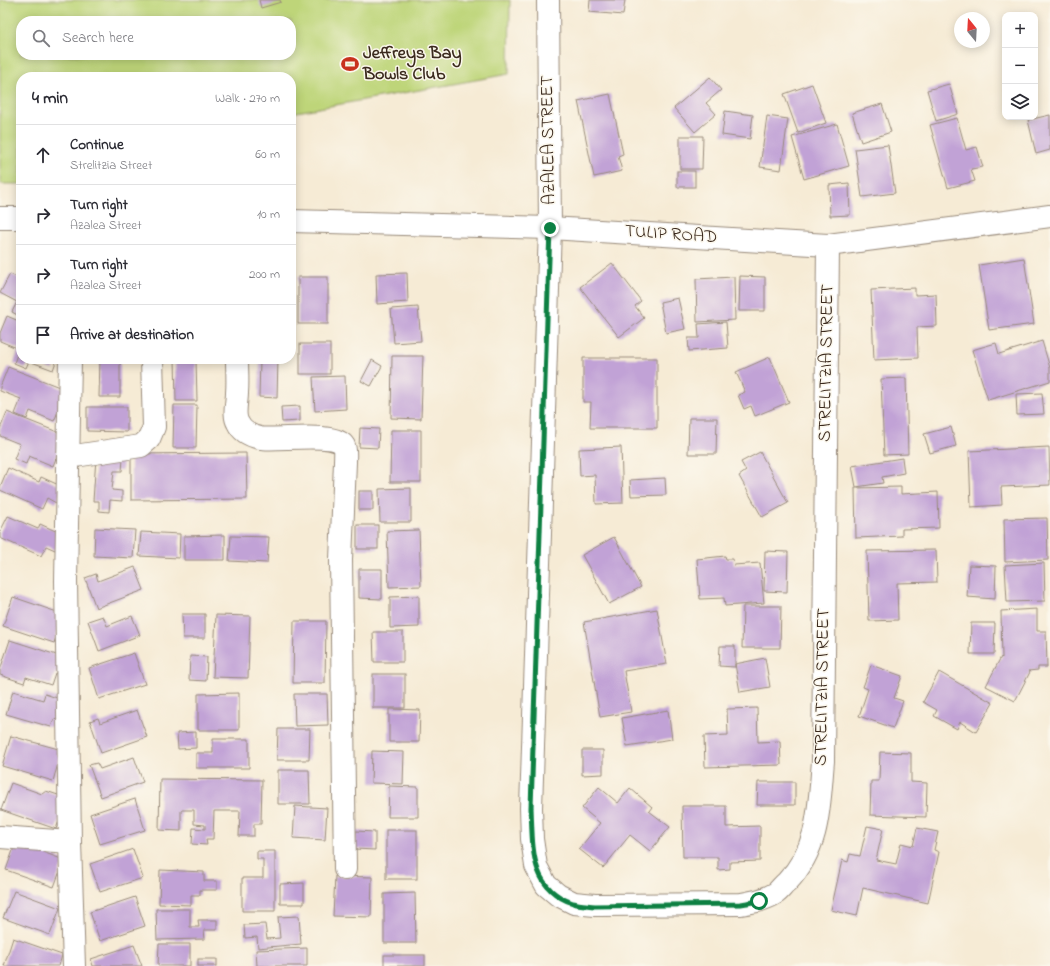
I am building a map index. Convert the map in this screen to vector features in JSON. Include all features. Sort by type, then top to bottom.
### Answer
[{"type":"street","name":"AZALEA STREET","points":[[548,0],[550,228],[531,808],[532,839],[536,866],[546,885],[558,895]]},
{"type":"street","name":"TULIP ROAD","points":[[296,221],[550,228],[828,245],[1050,216]]},
{"type":"street","points":[[0,218],[16,218]]},
{"type":"street","name":"STRELITZIA STREET","points":[[558,895],[574,903],[595,906],[741,904],[759,901],[777,892],[796,872],[809,848],[816,824],[823,761],[828,245]]},
{"type":"street","points":[[70,364],[66,581],[70,842],[74,966]]},
{"type":"street","points":[[68,457],[141,446],[149,439],[154,427],[152,364]]},
{"type":"street","points":[[237,364],[236,416],[237,423],[246,432],[264,438],[296,437],[330,439],[342,444],[345,448],[341,560],[345,869]]},
{"type":"street","points":[[0,837],[70,842]]},
{"type":"green space","name":"Jeffreys Bay Bowls Club","points":[[0,0],[510,0],[509,74],[296,112],[296,72],[16,72],[16,184],[0,184]]},
{"type":"building","points":[[259,0],[280,0],[281,2],[261,8]]},
{"type":"building","points":[[590,0],[625,0],[623,15],[589,12]]},
{"type":"building","points":[[710,77],[721,90],[706,103],[716,114],[695,132],[674,108]]},
{"type":"building","points":[[812,84],[826,123],[798,133],[784,94]]},
{"type":"building","points":[[949,84],[958,114],[936,121],[927,90]]},
{"type":"building","points":[[610,94],[623,154],[618,156],[622,171],[594,177],[578,101]]},
{"type":"building","points":[[882,104],[891,132],[861,142],[852,113]]},
{"type":"building","points":[[725,111],[753,115],[750,139],[722,135]]},
{"type":"building","points":[[1050,115],[1050,150],[1036,154],[1028,120],[1038,120],[1038,118]]},
{"type":"building","points":[[767,116],[788,119],[781,170],[760,167]]},
{"type":"building","points":[[957,118],[966,150],[977,147],[983,167],[971,169],[975,181],[948,188],[930,125]]},
{"type":"building","points":[[837,124],[849,166],[804,179],[792,137]]},
{"type":"building","points":[[680,136],[703,136],[702,169],[680,169]]},
{"type":"building","points":[[888,145],[895,193],[862,197],[855,149]]},
{"type":"building","points":[[677,171],[695,171],[695,187],[677,187]]},
{"type":"building","points":[[849,183],[850,215],[830,216],[829,185]]},
{"type":"building","points":[[1024,258],[1034,324],[989,330],[979,265]]},
{"type":"building","points":[[612,263],[641,301],[635,306],[644,318],[619,337],[580,287]]},
{"type":"building","points":[[407,273],[408,302],[377,304],[376,274]]},
{"type":"building","points":[[10,274],[16,277],[16,301],[0,293]]},
{"type":"building","points":[[740,276],[765,277],[765,311],[739,311]]},
{"type":"building","points":[[298,277],[328,277],[328,324],[298,324]]},
{"type":"building","points":[[734,277],[735,320],[697,322],[696,279]]},
{"type":"building","points":[[915,288],[915,295],[936,294],[937,326],[917,327],[918,358],[874,360],[871,290]]},
{"type":"building","points":[[678,298],[685,329],[666,333],[660,302]]},
{"type":"building","points":[[16,304],[16,314],[12,312]]},
{"type":"building","points":[[418,307],[421,341],[394,343],[391,309]]},
{"type":"building","points":[[7,316],[16,320],[16,348],[0,341],[0,333]]},
{"type":"building","points":[[726,322],[728,348],[689,351],[688,338],[699,338],[698,324]]},
{"type":"building","points":[[1042,341],[1050,368],[1050,381],[988,400],[972,350],[996,343],[999,354]]},
{"type":"building","points":[[300,344],[330,344],[330,374],[300,374]]},
{"type":"building","points":[[392,356],[423,356],[421,419],[391,418]]},
{"type":"building","points":[[770,357],[789,402],[755,416],[751,406],[744,409],[738,395],[745,392],[736,372]]},
{"type":"building","points":[[583,358],[657,358],[657,428],[590,428],[591,402],[583,402]]},
{"type":"building","points":[[372,360],[382,366],[371,386],[361,381]]},
{"type":"building","points":[[16,364],[28,364],[26,368]]},
{"type":"building","points":[[37,364],[55,364],[53,370]]},
{"type":"building","points":[[100,364],[120,364],[120,397],[99,397]]},
{"type":"building","points":[[175,364],[196,364],[197,401],[176,401]]},
{"type":"building","points":[[260,364],[278,364],[277,398],[259,397]]},
{"type":"building","points":[[8,367],[67,390],[54,421],[30,411],[27,419],[15,414],[21,399],[0,391],[0,387]]},
{"type":"building","points":[[345,376],[346,409],[315,411],[313,377]]},
{"type":"building","points":[[906,378],[908,454],[884,455],[881,379]]},
{"type":"building","points":[[1042,393],[1044,414],[1017,415],[1016,394]]},
{"type":"building","points":[[174,405],[197,405],[196,448],[173,448]]},
{"type":"building","points":[[300,406],[300,421],[282,422],[281,407]]},
{"type":"building","points":[[87,407],[127,407],[127,432],[87,431]]},
{"type":"building","points":[[7,412],[65,435],[53,466],[29,456],[26,464],[14,459],[20,444],[0,436],[0,429]]},
{"type":"building","points":[[689,418],[717,418],[716,454],[688,454]]},
{"type":"building","points":[[951,427],[956,446],[930,453],[924,434]]},
{"type":"building","points":[[360,428],[379,429],[378,448],[359,447]]},
{"type":"building","points":[[391,430],[421,430],[421,482],[390,482]]},
{"type":"building","points":[[621,447],[623,503],[596,504],[595,475],[580,476],[579,449]]},
{"type":"building","points":[[1049,447],[1050,485],[1001,487],[1002,505],[971,507],[969,451]]},
{"type":"building","points":[[760,452],[788,503],[762,517],[739,476],[746,471],[741,462]]},
{"type":"building","points":[[246,453],[247,499],[131,500],[131,454]]},
{"type":"building","points":[[96,458],[123,459],[122,471],[114,471],[112,490],[122,491],[122,501],[110,500],[109,512],[99,511],[99,501],[93,501]]},
{"type":"building","points":[[902,458],[904,473],[882,477],[883,483],[856,487],[852,466]]},
{"type":"building","points":[[8,468],[39,482],[41,477],[63,487],[56,503],[47,498],[42,509],[0,490]]},
{"type":"building","points":[[665,478],[666,495],[631,496],[630,480]]},
{"type":"building","points":[[901,487],[901,494],[938,492],[939,528],[902,529],[902,536],[856,538],[855,488]]},
{"type":"building","points":[[411,488],[411,522],[380,522],[379,489]]},
{"type":"building","points":[[359,491],[373,491],[373,510],[359,510]]},
{"type":"building","points":[[8,516],[38,529],[40,524],[62,534],[55,550],[46,546],[41,556],[0,538],[0,532]]},
{"type":"building","points":[[1047,518],[1048,560],[1005,562],[1004,519]]},
{"type":"building","points":[[357,525],[378,525],[378,549],[357,549]]},
{"type":"building","points":[[95,528],[135,530],[133,558],[94,556]]},
{"type":"building","points":[[419,530],[421,586],[389,587],[387,531]]},
{"type":"building","points":[[141,532],[180,534],[179,558],[139,556]]},
{"type":"building","points":[[225,535],[225,560],[184,560],[184,536]]},
{"type":"building","points":[[231,536],[269,537],[267,563],[229,561]]},
{"type":"building","points":[[614,537],[641,587],[609,604],[582,555]]},
{"type":"building","points":[[936,550],[937,582],[897,583],[898,620],[869,621],[867,551]]},
{"type":"building","points":[[765,551],[788,552],[787,592],[764,591]]},
{"type":"building","points":[[725,556],[726,559],[733,559],[734,565],[760,563],[764,603],[725,606],[724,598],[700,599],[697,559]]},
{"type":"building","points":[[1044,563],[1045,601],[1007,602],[1005,565]]},
{"type":"building","points":[[969,565],[996,566],[995,599],[967,597]]},
{"type":"building","points":[[135,567],[144,590],[96,608],[85,578],[96,574],[98,581]]},
{"type":"building","points":[[359,569],[382,569],[382,599],[359,598]]},
{"type":"building","points":[[419,596],[419,627],[390,628],[390,597]]},
{"type":"building","points":[[13,597],[63,614],[54,643],[3,626]]},
{"type":"building","points":[[743,606],[781,606],[780,648],[742,648]]},
{"type":"building","points":[[657,609],[667,664],[624,671],[631,712],[600,717],[584,622]]},
{"type":"building","points":[[1037,609],[1037,631],[1046,631],[1047,667],[1038,667],[1038,670],[1028,671],[1030,672],[1015,701],[986,686],[1001,657],[1002,658],[1001,611]]},
{"type":"building","points":[[182,614],[205,614],[205,638],[183,638]]},
{"type":"building","points":[[216,615],[250,616],[248,678],[213,677]]},
{"type":"building","points":[[103,616],[107,626],[132,616],[140,635],[99,651],[88,621]]},
{"type":"building","points":[[294,621],[326,621],[325,683],[293,683]]},
{"type":"building","points":[[971,623],[995,623],[994,654],[970,654]]},
{"type":"building","points":[[373,632],[403,632],[403,662],[374,662]]},
{"type":"building","points":[[10,640],[66,658],[60,675],[55,673],[51,685],[26,677],[24,683],[0,675],[0,670]]},
{"type":"building","points":[[720,646],[735,646],[735,667],[719,666]]},
{"type":"building","points":[[134,653],[145,684],[99,699],[89,668]]},
{"type":"building","points":[[190,656],[207,657],[206,681],[189,680]]},
{"type":"building","points":[[765,658],[770,687],[740,692],[735,664]]},
{"type":"building","points":[[871,665],[902,676],[894,698],[903,701],[893,728],[859,716],[868,689],[863,687]]},
{"type":"building","points":[[939,672],[993,703],[976,732],[960,722],[957,729],[934,716],[937,710],[923,702]]},
{"type":"building","points":[[373,674],[405,674],[405,708],[373,708]]},
{"type":"building","points":[[13,691],[43,700],[45,694],[66,701],[60,721],[54,719],[51,727],[6,714]]},
{"type":"building","points":[[239,693],[239,730],[198,730],[198,694]]},
{"type":"building","points":[[294,694],[327,694],[328,725],[295,726]]},
{"type":"building","points":[[757,708],[758,742],[780,741],[781,765],[705,767],[704,736],[728,735],[727,709]]},
{"type":"building","points":[[389,709],[420,710],[419,742],[389,742]]},
{"type":"building","points":[[137,710],[147,737],[101,753],[90,721],[98,718],[100,723]]},
{"type":"building","points":[[668,710],[672,739],[627,746],[622,718]]},
{"type":"building","points":[[278,729],[310,729],[309,760],[277,760]]},
{"type":"building","points":[[196,732],[196,748],[178,749],[177,733]]},
{"type":"building","points":[[11,736],[62,750],[53,781],[2,766]]},
{"type":"building","points":[[213,739],[249,739],[249,768],[196,768],[196,753],[213,753]]},
{"type":"building","points":[[582,750],[603,750],[603,774],[582,775]]},
{"type":"building","points":[[372,751],[404,752],[403,784],[371,783]]},
{"type":"building","points":[[880,752],[911,753],[911,782],[927,783],[926,817],[870,815],[871,781],[879,781]]},
{"type":"building","points":[[134,757],[143,782],[101,797],[89,765],[97,763],[100,769]]},
{"type":"building","points":[[278,770],[309,770],[310,804],[278,804]]},
{"type":"building","points":[[160,779],[262,780],[261,824],[254,824],[254,836],[239,836],[240,811],[214,811],[213,839],[206,839],[207,845],[192,844],[193,828],[205,829],[205,825],[194,824],[194,810],[181,810],[181,831],[159,830]]},
{"type":"building","points":[[758,782],[795,782],[795,805],[757,805]]},
{"type":"building","points":[[11,783],[42,794],[46,791],[67,798],[56,829],[1,810]]},
{"type":"building","points":[[389,786],[418,787],[418,817],[388,817]]},
{"type":"building","points":[[599,787],[618,803],[630,788],[652,807],[649,811],[670,827],[650,851],[630,835],[603,868],[579,849],[600,823],[582,808]]},
{"type":"building","points":[[135,799],[145,830],[100,844],[90,814]]},
{"type":"building","points":[[295,806],[327,808],[325,840],[293,838]]},
{"type":"building","points":[[682,806],[726,806],[726,827],[760,826],[760,861],[730,862],[730,869],[718,870],[718,857],[683,857]]},
{"type":"building","points":[[867,826],[883,829],[876,860],[896,864],[901,843],[913,846],[917,828],[938,832],[934,850],[939,852],[928,903],[863,888],[857,916],[831,910],[842,860],[848,862],[850,854],[860,856]]},
{"type":"building","points":[[386,830],[417,830],[417,879],[386,879]]},
{"type":"building","points":[[356,831],[375,832],[375,850],[355,849]]},
{"type":"building","points":[[16,842],[64,860],[54,887],[6,870]]},
{"type":"building","points":[[133,849],[143,878],[100,892],[90,864]]},
{"type":"building","points":[[257,851],[275,851],[275,911],[242,911],[242,878],[263,878],[263,859],[257,859]]},
{"type":"building","points":[[160,870],[204,872],[204,881],[217,881],[217,890],[200,890],[200,895],[191,895],[191,905],[159,904]]},
{"type":"building","points":[[335,876],[372,877],[371,917],[333,916]]},
{"type":"building","points":[[304,883],[304,904],[280,904],[280,884]]},
{"type":"building","points":[[14,891],[60,908],[50,935],[3,918]]},
{"type":"building","points":[[415,893],[416,943],[384,943],[384,894]]},
{"type":"building","points":[[135,897],[145,926],[100,941],[90,912]]},
{"type":"building","points":[[156,909],[190,909],[190,927],[199,927],[198,920],[217,920],[217,930],[204,930],[205,939],[157,940]]},
{"type":"building","points":[[299,916],[301,944],[258,948],[257,937],[245,938],[244,925],[265,924],[267,939],[280,938],[278,917]]},
{"type":"building","points":[[13,938],[62,955],[59,966],[4,966]]},
{"type":"building","points":[[159,944],[190,944],[190,966],[158,966]]},
{"type":"building","points":[[134,945],[142,966],[93,966],[91,959]]},
{"type":"building","points":[[307,948],[307,966],[257,966],[256,950]]},
{"type":"building","points":[[384,955],[425,955],[425,966],[384,966]]},
{"type":"building","points":[[198,959],[217,959],[217,966],[198,966]]},
{"type":"place","name":"Jeffreys Bay Bowls Club","points":[[350,64]]},
{"type":"route","points":[[550,228],[531,808],[532,839],[536,866],[546,885],[558,895],[574,903],[595,906],[741,904],[759,901]]}]
